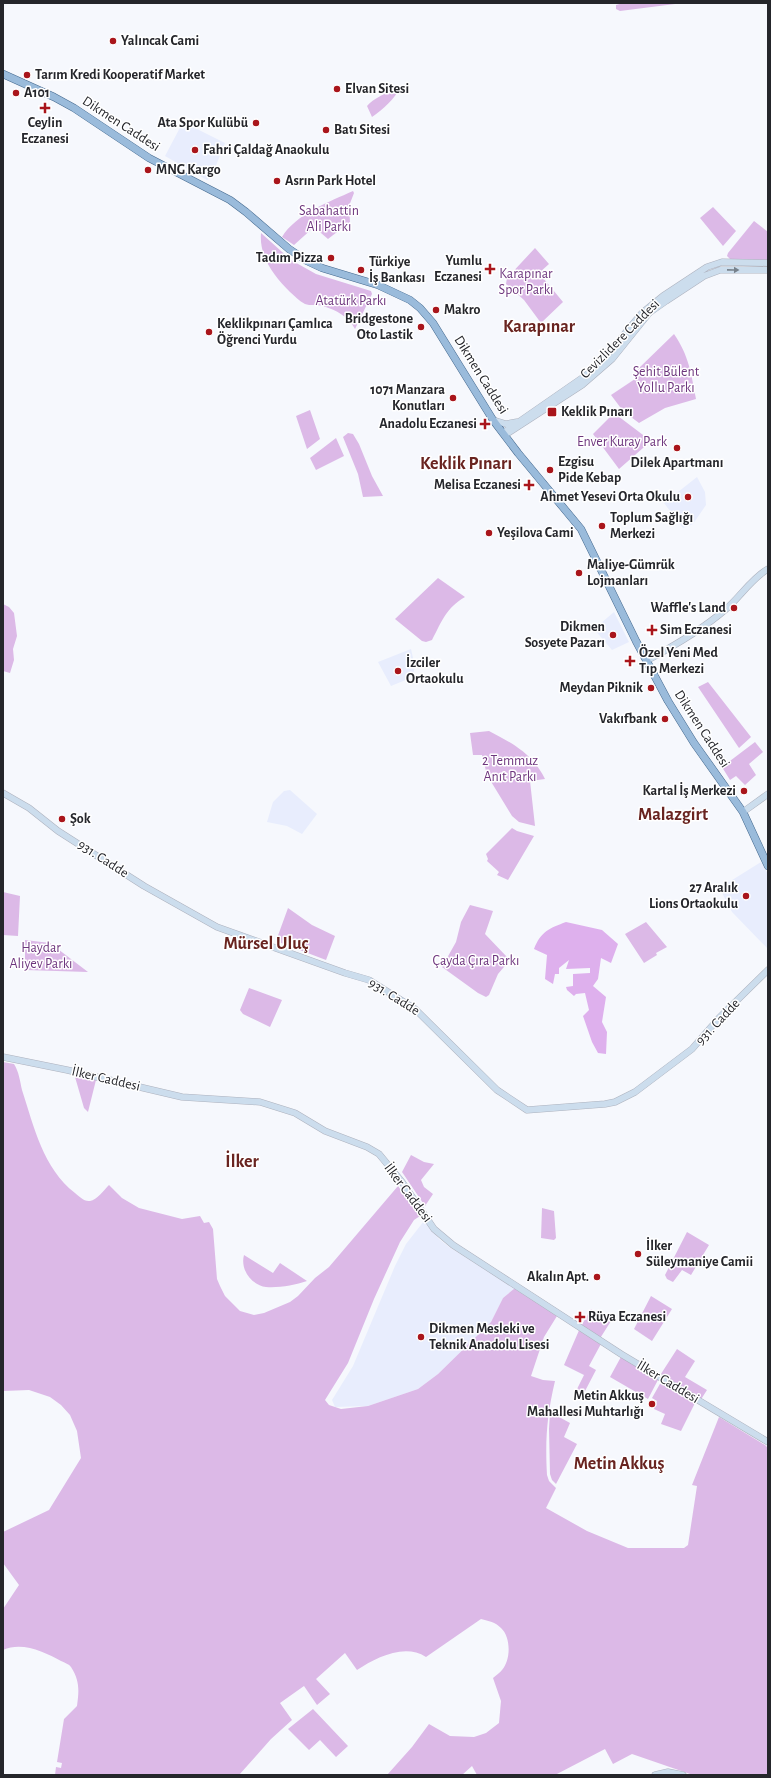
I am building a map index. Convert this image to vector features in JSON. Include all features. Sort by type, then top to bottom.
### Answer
[{"type":"main road","name":"Dikmen Caddesi","points":[[3,74],[54,97],[74,108],[149,158],[230,200],[289,249],[307,261],[322,268],[378,286],[410,300],[420,308],[433,323],[493,420],[528,467],[581,529],[646,661],[682,725],[743,812],[768,866]]},
{"type":"main road","points":[[720,270],[722,262]]},
{"type":"main road","name":"Cevizlidere Caddesi","points":[[504,434],[560,397],[586,376],[602,361],[642,313],[663,296],[714,264],[722,262],[768,263]]},
{"type":"main road","points":[[712,272],[714,264]]},
{"type":"main road","name":"Cevizlidere Caddesi","points":[[504,434],[518,422],[582,385],[612,359],[649,314],[671,297],[712,272],[720,270],[768,270]]},
{"type":"main road","points":[[493,420],[506,424],[518,422]]},
{"type":"main road","points":[[646,661],[684,640],[715,618],[768,569]]},
{"type":"main road","name":"931. Cadde","points":[[3,793],[29,808],[49,825],[144,886],[217,927],[345,973],[369,980],[416,1009],[497,1090],[527,1110],[605,1104],[621,1100],[636,1092],[692,1049],[719,1018],[768,970]]},
{"type":"main road","points":[[743,812],[768,794]]},
{"type":"main road","name":"İlker Caddesi","points":[[3,1057],[188,1098],[264,1103],[295,1113],[325,1131],[367,1147],[378,1154],[402,1182],[434,1229],[452,1245],[622,1355],[768,1442]]},
{"type":"main road","points":[[655,1775],[668,1772],[683,1775]]},
{"type":"shaded area","name":"Fahri Çaldağ Anaokulu","points":[[183,122],[225,143],[211,178],[207,180],[165,156]]},
{"type":"shaded area","name":"Ahmet Yesevi Orta Okulu","points":[[697,477],[705,492],[706,505],[693,524],[683,528],[664,503]]},
{"type":"shaded area","name":"Dikmen Sosyete Pazarı","points":[[614,612],[629,642],[612,650],[594,629]]},
{"type":"shaded area","name":"İzciler Ortaokulu","points":[[411,649],[415,667],[413,674],[408,679],[391,686],[378,662]]},
{"type":"shaded area","points":[[290,790],[317,814],[302,834],[287,826],[267,822],[273,802],[284,791]]},
{"type":"shaded area","name":"27 Aralık Lions Ortaokulu","points":[[761,862],[768,874],[768,949],[732,912],[720,889]]},
{"type":"shaded area","points":[[566,922],[602,930],[618,944],[611,963],[601,958],[598,979],[593,986],[606,997],[602,1022],[607,1032],[606,1054],[598,1053],[592,1042],[583,1016],[589,1010],[585,993],[576,994],[574,996],[567,990],[566,987],[573,986],[573,974],[590,973],[590,968],[566,969],[569,960],[559,968],[559,974],[555,974],[553,984],[545,979],[547,955],[534,949],[543,934],[555,926]]},
{"type":"shaded area","name":"Dikmen Mesleki ve Teknik Anadolu Lisesi","points":[[424,1221],[439,1239],[449,1247],[515,1288],[503,1298],[491,1322],[438,1374],[418,1389],[368,1406],[335,1407],[332,1400],[353,1366],[395,1266],[406,1244]]},
{"type":"green space","points":[[623,3],[683,3],[620,11],[616,9],[616,5]]},
{"type":"green space","points":[[397,87],[400,87],[392,100],[372,117],[367,106],[369,103]]},
{"type":"green space","name":"Sabahattin Ali Parkı","points":[[353,191],[354,193],[349,206],[350,222],[328,239],[314,227],[294,245],[282,237],[288,229],[304,215]]},
{"type":"green space","points":[[713,207],[736,231],[723,246],[700,218]]},
{"type":"green space","points":[[754,221],[768,232],[768,261],[731,260],[727,256],[728,253]]},
{"type":"green space","name":"Atatürk Parkı","points":[[261,233],[291,260],[316,274],[371,291],[372,294],[355,329],[346,318],[337,312],[321,305],[305,304],[290,292],[273,273],[265,258],[262,250]]},
{"type":"green space","name":"Karapınar Spor Parkı","points":[[535,248],[549,264],[539,273],[563,302],[541,323],[524,300],[506,284],[507,278]]},
{"type":"green space","name":"Şehit Bülent Yollu Parkı","points":[[674,334],[686,357],[696,399],[665,408],[639,423],[623,411],[611,395],[641,375],[638,369]]},
{"type":"green space","points":[[310,410],[320,439],[307,449],[296,416]]},
{"type":"green space","name":"Enver Kuray Park","points":[[614,413],[651,441],[619,469],[593,434]]},
{"type":"green space","points":[[348,433],[353,434],[359,444],[372,476],[383,496],[363,497],[358,474],[343,437]]},
{"type":"green space","points":[[336,438],[344,456],[316,470],[310,458]]},
{"type":"green space","points":[[438,578],[465,597],[449,610],[432,640],[426,642],[422,641],[395,619]]},
{"type":"green space","points":[[3,604],[9,607],[14,613],[17,636],[13,649],[14,660],[10,673],[3,671]]},
{"type":"green space","points":[[708,682],[751,737],[739,748],[698,687]]},
{"type":"green space","name":"2 Temmuz Anıt Parkı","points":[[489,731],[514,745],[528,756],[540,770],[545,779],[530,781],[535,826],[519,822],[512,816],[487,775],[482,755],[473,755],[470,733]]},
{"type":"green space","points":[[755,742],[763,752],[749,764],[756,775],[745,785],[736,776],[730,780],[722,767]]},
{"type":"green space","points":[[512,828],[534,836],[508,880],[497,875],[499,872],[487,861],[488,859],[486,854]]},
{"type":"green space","points":[[3,892],[20,896],[18,936],[3,935]]},
{"type":"green space","name":"Çayda Çıra Parkı","points":[[470,905],[493,911],[485,934],[509,961],[498,974],[489,995],[486,997],[478,993],[442,967],[456,942],[461,922]]},
{"type":"green space","points":[[288,908],[312,925],[335,936],[326,960],[276,941]]},
{"type":"green space","points":[[646,922],[667,947],[656,953],[657,955],[644,963],[625,934]]},
{"type":"green space","name":"Haydar Aliyev Parkı","points":[[25,940],[50,943],[88,972],[25,970]]},
{"type":"green space","points":[[249,988],[282,1000],[270,1027],[243,1014],[240,1010]]},
{"type":"green space","points":[[3,1062],[14,1064],[16,1067],[22,1090],[41,1146],[55,1172],[64,1183],[86,1201],[95,1199],[109,1185],[122,1198],[139,1208],[182,1219],[200,1216],[204,1223],[209,1222],[213,1229],[217,1279],[225,1296],[240,1311],[254,1315],[264,1313],[290,1302],[298,1296],[315,1278],[329,1267],[398,1186],[420,1216],[414,1220],[400,1242],[374,1299],[348,1363],[325,1400],[329,1405],[341,1409],[368,1406],[418,1389],[438,1374],[491,1322],[503,1298],[515,1288],[557,1316],[544,1337],[531,1376],[543,1380],[555,1381],[548,1416],[546,1450],[547,1475],[549,1481],[556,1488],[546,1508],[587,1531],[628,1548],[684,1548],[688,1545],[697,1486],[692,1485],[719,1417],[765,1445],[768,1448],[768,1775],[693,1775],[632,1754],[613,1764],[605,1749],[555,1775],[477,1775],[472,1766],[462,1775],[387,1775],[412,1747],[429,1724],[450,1736],[474,1737],[486,1733],[499,1723],[501,1701],[493,1678],[505,1666],[509,1649],[507,1637],[499,1626],[481,1619],[426,1657],[409,1651],[400,1652],[381,1657],[357,1670],[345,1653],[316,1679],[330,1694],[317,1705],[304,1686],[280,1703],[292,1720],[271,1739],[239,1775],[55,1775],[56,1767],[61,1768],[62,1763],[57,1762],[64,1719],[77,1706],[78,1691],[76,1677],[70,1666],[41,1651],[25,1647],[3,1650],[3,1609],[19,1585],[3,1563],[3,1532],[49,1510],[81,1458],[77,1431],[70,1415],[61,1405],[50,1397],[29,1390],[3,1391]]},
{"type":"green space","points":[[78,1075],[96,1080],[88,1112],[84,1108],[75,1077]]},
{"type":"green space","points":[[411,1155],[424,1162],[434,1164],[421,1180],[424,1187],[433,1194],[425,1206],[402,1172]]},
{"type":"green space","points":[[542,1208],[554,1211],[556,1238],[554,1240],[541,1238]]},
{"type":"green space","points":[[687,1232],[709,1245],[691,1275],[682,1270],[673,1282],[667,1279],[665,1275]]},
{"type":"green space","points":[[244,1255],[273,1273],[280,1263],[307,1281],[282,1287],[261,1286],[251,1280],[245,1271],[243,1260]]},
{"type":"green space","points":[[651,1296],[672,1309],[652,1341],[634,1329]]},
{"type":"green space","points":[[591,1309],[611,1321],[599,1340],[602,1342],[589,1366],[596,1370],[584,1393],[577,1389],[584,1375],[564,1365],[580,1328]]},
{"type":"green space","points":[[677,1349],[695,1361],[685,1377],[707,1390],[700,1401],[659,1378],[648,1399],[610,1377],[622,1355],[659,1377]]},
{"type":"green space","points":[[661,1382],[695,1403],[681,1431],[661,1424],[665,1414],[654,1409],[657,1401],[652,1398]]},
{"type":"green space","points":[[550,1412],[570,1423],[564,1437],[577,1444],[556,1484],[552,1480],[550,1474]]},
{"type":"green space","points":[[313,1709],[348,1746],[336,1757],[320,1740],[309,1750],[288,1729]]},
{"type":"place","name":"Yalıncak Cami","points":[[113,41]]},
{"type":"place","name":"Tarım Kredi Kooperatif Market","points":[[27,75]]},
{"type":"place","name":"Elvan Sitesi","points":[[337,89]]},
{"type":"place","name":"A101","points":[[16,93]]},
{"type":"place","name":"Ceylin Eczanesi","points":[[45,108]]},
{"type":"place","name":"Ata Spor Kulübü","points":[[256,123]]},
{"type":"place","name":"Batı Sitesi","points":[[326,130]]},
{"type":"place","name":"Fahri Çaldağ Anaokulu","points":[[195,150]]},
{"type":"place","name":"MNG Kargo","points":[[148,170]]},
{"type":"place","name":"Asrın Park Hotel","points":[[277,181]]},
{"type":"place","name":"Tadım Pizza","points":[[331,258]]},
{"type":"place","name":"Yumlu Eczanesi","points":[[490,269]]},
{"type":"place","name":"Türkiye İş Bankası","points":[[361,270]]},
{"type":"place","name":"Makro","points":[[436,310]]},
{"type":"place","name":"Bridgestone Oto Lastik","points":[[421,327]]},
{"type":"place","name":"Keklikpınarı Çamlıca Öğrenci Yurdu","points":[[209,332]]},
{"type":"place","name":"1071 Manzara Konutları","points":[[453,398]]},
{"type":"place","name":"Keklik Pınarı","points":[[552,412]]},
{"type":"place","name":"Anadolu Eczanesi","points":[[485,424]]},
{"type":"place","name":"Dilek Apartmanı","points":[[677,448]]},
{"type":"place","name":"Ezgisu Pide Kebap","points":[[550,470]]},
{"type":"place","name":"Melisa Eczanesi","points":[[529,485]]},
{"type":"place","name":"Ahmet Yesevi Orta Okulu","points":[[688,497]]},
{"type":"place","name":"Toplum Sağlığı Merkezi","points":[[602,526]]},
{"type":"place","name":"Yeşilova Cami","points":[[489,533]]},
{"type":"place","name":"Maliye-Gümrük Lojmanları","points":[[579,573]]},
{"type":"place","name":"Waffle's Land","points":[[734,608]]},
{"type":"place","name":"Sim Eczanesi","points":[[652,630]]},
{"type":"place","name":"Dikmen Sosyete Pazarı","points":[[613,635]]},
{"type":"place","name":"Özel Yeni Med Tıp Merkezi","points":[[630,661]]},
{"type":"place","name":"İzciler Ortaokulu","points":[[398,671]]},
{"type":"place","name":"Meydan Piknik","points":[[651,688]]},
{"type":"place","name":"Vakıfbank","points":[[665,719]]},
{"type":"place","name":"Kartal İş Merkezi","points":[[744,791]]},
{"type":"place","name":"Şok","points":[[62,819]]},
{"type":"place","name":"27 Aralık Lions Ortaokulu","points":[[746,896]]},
{"type":"place","name":"İlker Süleymaniye Camii","points":[[638,1254]]},
{"type":"place","name":"Akalın Apt.","points":[[597,1277]]},
{"type":"place","name":"Rüya Eczanesi","points":[[580,1317]]},
{"type":"place","name":"Dikmen Mesleki ve Teknik Anadolu Lisesi","points":[[421,1337]]},
{"type":"place","name":"Metin Akkuş Mahallesi Muhtarlığı","points":[[652,1404]]},
{"type":"district","name":"Karapınar","points":[[539,327]]},
{"type":"district","name":"Keklik Pınarı","points":[[466,464]]},
{"type":"district","name":"Malazgirt","points":[[673,815]]},
{"type":"district","name":"Mürsel Uluç","points":[[266,944]]},
{"type":"district","name":"İlker","points":[[242,1162]]},
{"type":"district","name":"Metin Akkuş","points":[[619,1464]]}]
